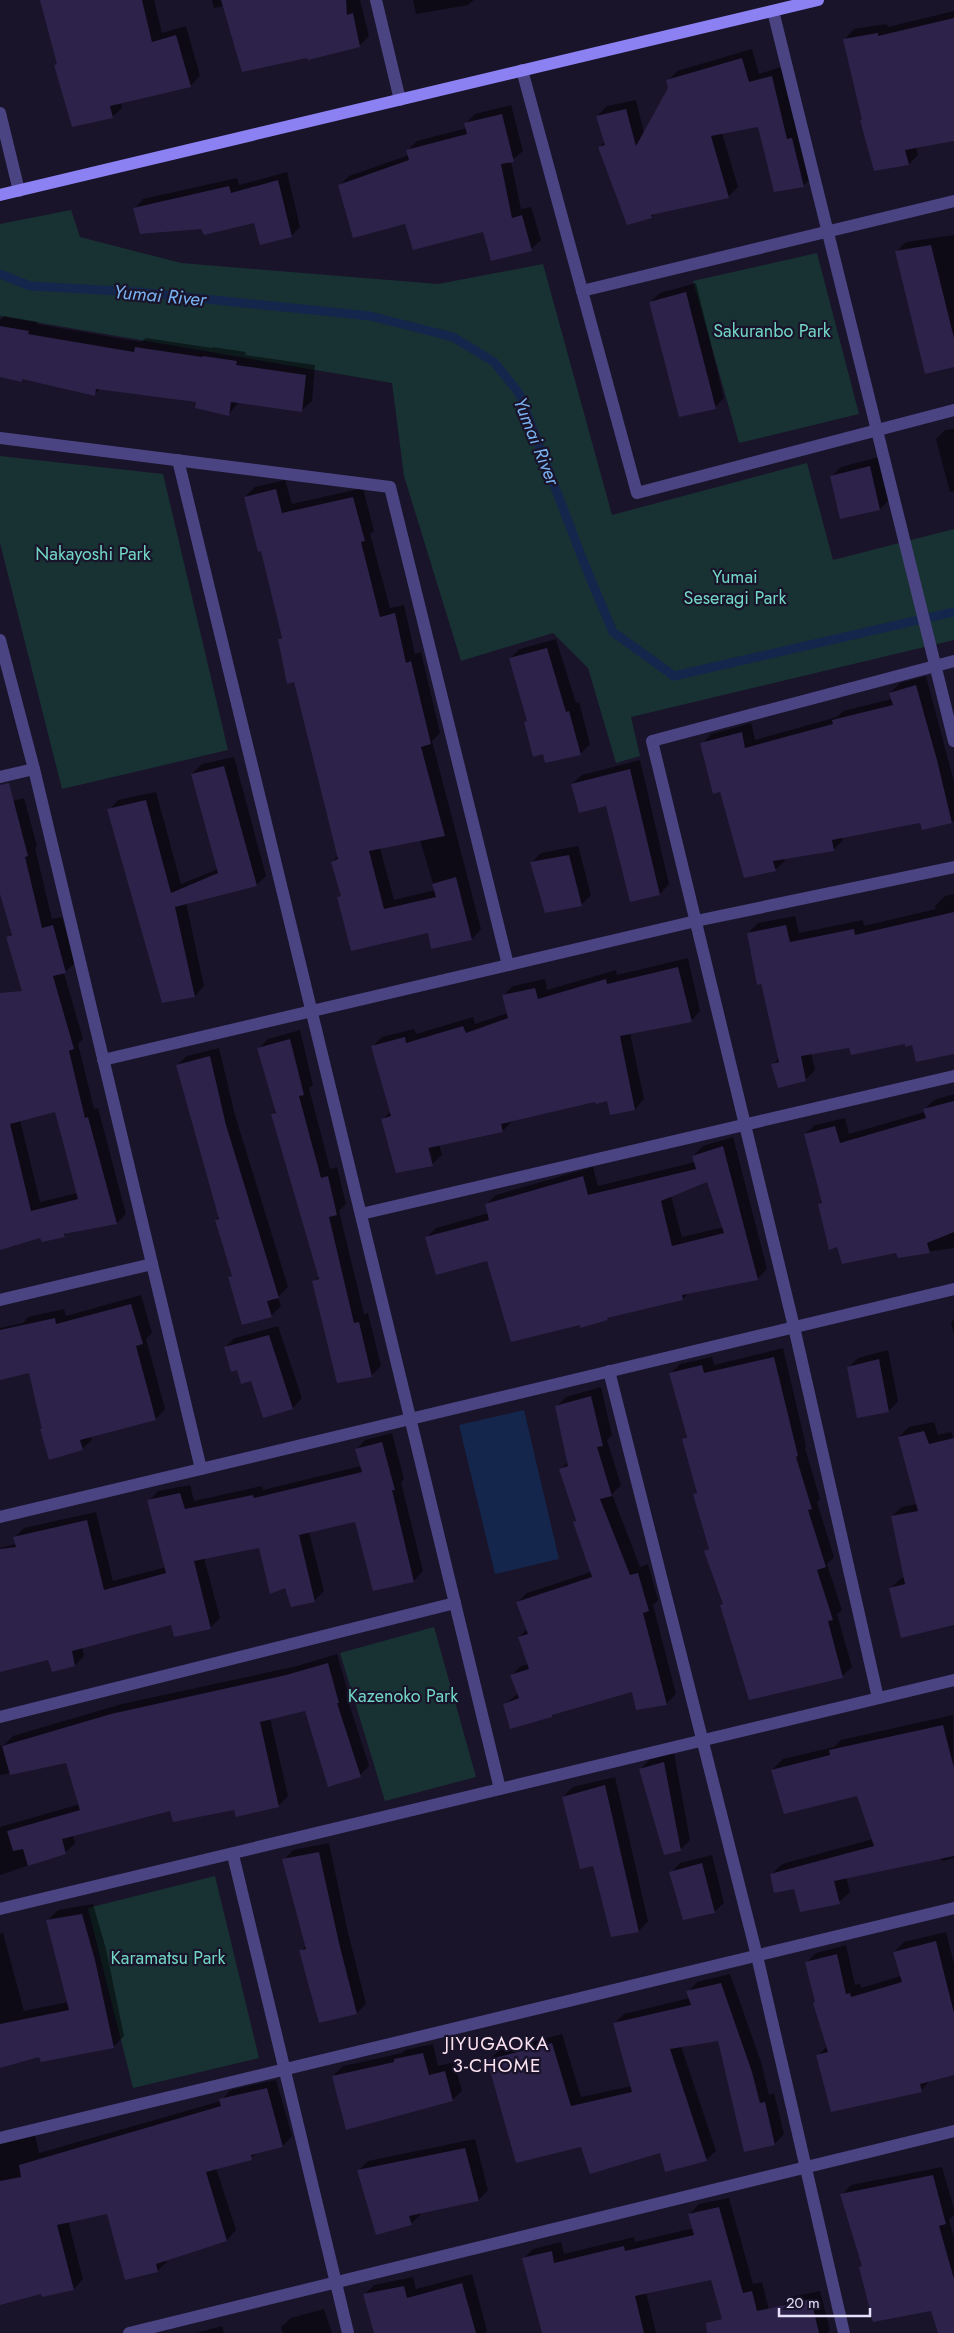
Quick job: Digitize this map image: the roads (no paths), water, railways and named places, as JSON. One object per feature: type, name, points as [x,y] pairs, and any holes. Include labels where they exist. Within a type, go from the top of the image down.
[{"type":"street","points":[[376,0],[400,100]]},
{"type":"street","points":[[0,195],[818,0]]},
{"type":"street","points":[[773,11],[954,740]]},
{"type":"street","points":[[522,70],[637,494],[876,429],[954,410]]},
{"type":"street","points":[[0,113],[19,191]]},
{"type":"street","points":[[582,291],[954,201]]},
{"type":"street","points":[[0,438],[390,487],[508,965]]},
{"type":"street","points":[[178,460],[500,1789]]},
{"type":"street","points":[[0,640],[34,769],[201,1469]]},
{"type":"street","points":[[878,1698],[794,1327],[652,740],[954,661]]},
{"type":"street","points":[[0,777],[34,769]]},
{"type":"street","points":[[103,1060],[696,921],[954,867]]},
{"type":"street","points":[[361,1214],[746,1126],[954,1076]]},
{"type":"street","points":[[0,1300],[152,1264]]},
{"type":"street","points":[[0,1517],[954,1289]]},
{"type":"street","points":[[609,1371],[757,1956],[844,2333]]},
{"type":"street","points":[[0,1717],[455,1603]]},
{"type":"street","points":[[0,1909],[232,1855],[702,1739],[954,1680]]},
{"type":"street","points":[[232,1855],[348,2333]]},
{"type":"street","points":[[0,2138],[954,1908]]},
{"type":"street","points":[[129,2333],[954,2131]]},
{"type":"water","points":[[524,1410],[559,1559],[495,1574],[459,1425]]},
{"type":"waterway","name":"Yumai River","points":[[0,274],[30,286],[138,292],[370,316],[453,337],[494,362],[519,393],[584,563],[613,632],[674,676],[954,612]]},
{"type":"district","name":"JIYUGAOKA 3-CHOME","points":[[497,2054]]},
{"type":"park label","name":"Sakuranbo Park","points":[[772,331]]},
{"type":"park label","name":"Nakayoshi Park","points":[[93,554]]},
{"type":"park label","name":"Yumai Seseragi Park","points":[[735,587]]},
{"type":"park label","name":"Kazenoko Park","points":[[403,1696]]},
{"type":"park label","name":"Karamatsu Park","points":[[168,1958]]}]
